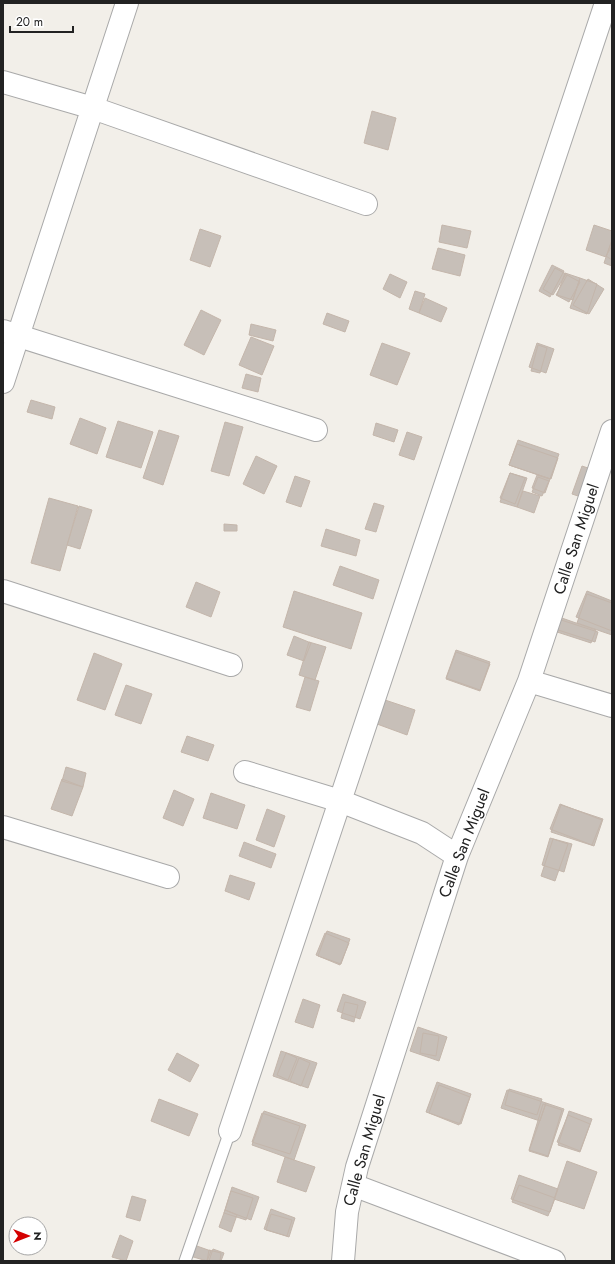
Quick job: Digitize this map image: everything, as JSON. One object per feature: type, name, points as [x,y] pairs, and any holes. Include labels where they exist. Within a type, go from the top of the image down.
[{"type":"street","points":[[3,382],[11,334],[93,108],[127,3]]},
{"type":"street","points":[[230,1131],[606,3]]},
{"type":"street","points":[[3,82],[93,108],[366,204]]},
{"type":"street","points":[[11,334],[316,430]]},
{"type":"street","name":"Calle San Miguel","points":[[344,1261],[347,1212],[357,1167],[457,856],[529,681],[612,431]]},
{"type":"street","points":[[3,590],[231,665]]},
{"type":"street","points":[[529,681],[612,706]]},
{"type":"street","points":[[245,772],[340,801],[422,833],[457,856]]},
{"type":"street","points":[[3,827],[168,877]]},
{"type":"street","points":[[353,1185],[554,1261]]},
{"type":"lane","points":[[185,1261],[230,1131]]},
{"type":"building","points":[[372,111],[396,118],[388,150],[364,143]]},
{"type":"building","points":[[442,225],[471,231],[467,248],[439,242]]},
{"type":"building","points":[[594,225],[612,231],[612,240],[606,257],[586,250]]},
{"type":"building","points":[[200,229],[221,236],[210,267],[190,260]]},
{"type":"building","points":[[612,240],[612,266],[604,263]]},
{"type":"building","points":[[612,246],[612,260],[606,256]]},
{"type":"building","points":[[438,248],[465,255],[460,276],[432,269]]},
{"type":"building","points":[[552,265],[564,271],[550,297],[539,291]]},
{"type":"building","points":[[555,268],[566,274],[553,295],[543,289]]},
{"type":"building","points":[[565,273],[580,278],[573,300],[557,295]]},
{"type":"building","points":[[390,274],[407,282],[400,298],[383,289]]},
{"type":"building","points":[[567,275],[580,282],[569,302],[556,295]]},
{"type":"building","points":[[580,278],[597,284],[587,314],[570,308]]},
{"type":"building","points":[[588,279],[604,289],[589,314],[573,305]]},
{"type":"building","points":[[415,291],[425,294],[419,313],[409,309]]},
{"type":"building","points":[[425,298],[447,308],[441,322],[419,313]]},
{"type":"building","points":[[201,310],[221,320],[204,355],[184,345]]},
{"type":"building","points":[[327,313],[349,321],[345,332],[323,324]]},
{"type":"building","points":[[251,324],[276,330],[273,341],[249,335]]},
{"type":"building","points":[[251,337],[274,346],[262,375],[239,365]]},
{"type":"building","points":[[382,343],[410,353],[397,385],[370,375]]},
{"type":"building","points":[[537,343],[554,349],[546,373],[529,367]]},
{"type":"building","points":[[538,345],[547,348],[540,373],[531,371]]},
{"type":"building","points":[[246,374],[261,378],[258,392],[242,388]]},
{"type":"building","points":[[31,400],[55,407],[52,419],[27,412]]},
{"type":"building","points":[[80,418],[106,428],[97,454],[70,444]]},
{"type":"building","points":[[118,421],[153,432],[141,468],[106,457]]},
{"type":"building","points":[[225,422],[243,427],[229,476],[211,471]]},
{"type":"building","points":[[376,423],[398,430],[394,442],[373,435]]},
{"type":"building","points":[[159,430],[179,436],[163,485],[143,478]]},
{"type":"building","points":[[407,432],[422,437],[414,460],[399,455]]},
{"type":"building","points":[[518,440],[559,454],[550,479],[509,465]]},
{"type":"building","points":[[517,444],[558,458],[551,479],[509,465]]},
{"type":"building","points":[[256,456],[277,466],[264,494],[243,484]]},
{"type":"building","points":[[582,466],[591,469],[581,497],[572,494]]},
{"type":"building","points":[[510,473],[527,478],[517,507],[500,502]]},
{"type":"building","points":[[510,473],[525,478],[515,504],[500,498]]},
{"type":"building","points":[[537,475],[550,479],[545,493],[532,488]]},
{"type":"building","points":[[295,476],[310,481],[301,507],[286,502]]},
{"type":"building","points":[[538,477],[549,481],[542,496],[532,492]]},
{"type":"building","points":[[523,491],[540,496],[534,513],[517,507]]},
{"type":"building","points":[[49,498],[78,506],[60,571],[31,563]]},
{"type":"building","points":[[374,503],[384,506],[376,532],[365,529]]},
{"type":"building","points":[[79,506],[92,510],[80,549],[67,545]]},
{"type":"building","points":[[224,524],[237,525],[237,531],[224,531]]},
{"type":"building","points":[[326,529],[360,540],[356,556],[321,546]]},
{"type":"building","points":[[340,566],[379,580],[373,599],[333,585]]},
{"type":"building","points":[[196,582],[220,592],[211,617],[186,607]]},
{"type":"building","points":[[294,591],[362,613],[351,649],[283,627]]},
{"type":"building","points":[[587,591],[612,601],[612,631],[576,617]]},
{"type":"building","points":[[587,594],[612,603],[612,635],[577,623]]},
{"type":"building","points":[[559,617],[596,630],[591,643],[554,631]]},
{"type":"building","points":[[555,618],[598,632],[595,642],[552,628]]},
{"type":"building","points":[[294,636],[311,643],[304,661],[287,655]]},
{"type":"building","points":[[309,642],[326,647],[315,680],[299,675]]},
{"type":"building","points":[[456,650],[490,662],[480,690],[446,678]]},
{"type":"building","points":[[456,652],[490,664],[480,691],[446,679]]},
{"type":"building","points":[[94,653],[122,664],[105,710],[77,700]]},
{"type":"building","points":[[305,677],[319,681],[310,711],[296,707]]},
{"type":"building","points":[[126,685],[152,694],[141,724],[115,715]]},
{"type":"building","points":[[385,700],[415,710],[407,735],[377,724]]},
{"type":"building","points":[[187,736],[214,745],[208,761],[181,752]]},
{"type":"building","points":[[66,767],[86,773],[83,787],[62,781]]},
{"type":"building","points":[[62,779],[83,787],[72,816],[51,809]]},
{"type":"building","points":[[174,790],[194,799],[183,826],[163,818]]},
{"type":"building","points":[[211,793],[245,805],[237,829],[203,818]]},
{"type":"building","points":[[560,804],[602,820],[592,845],[550,829]]},
{"type":"building","points":[[561,805],[603,819],[594,846],[551,832]]},
{"type":"building","points":[[267,809],[285,816],[274,847],[256,840]]},
{"type":"building","points":[[550,838],[572,844],[564,872],[542,865]]},
{"type":"building","points":[[553,839],[568,844],[555,881],[541,876]]},
{"type":"building","points":[[244,842],[276,854],[271,868],[239,856]]},
{"type":"building","points":[[230,875],[255,883],[249,900],[225,891]]},
{"type":"building","points":[[327,931],[350,939],[341,964],[318,956]]},
{"type":"building","points":[[325,933],[349,943],[340,965],[316,955]]},
{"type":"building","points":[[343,994],[366,1002],[360,1019],[337,1011]]},
{"type":"building","points":[[303,999],[320,1005],[313,1028],[295,1022]]},
{"type":"building","points":[[345,1002],[358,1005],[354,1022],[341,1018]]},
{"type":"building","points":[[418,1027],[447,1037],[439,1061],[410,1051]]},
{"type":"building","points":[[423,1033],[439,1036],[436,1056],[420,1053]]},
{"type":"building","points":[[281,1051],[317,1063],[308,1088],[273,1076]]},
{"type":"building","points":[[177,1053],[199,1065],[190,1082],[168,1070]]},
{"type":"building","points":[[286,1053],[297,1058],[288,1080],[277,1075]]},
{"type":"building","points":[[299,1058],[310,1063],[301,1086],[290,1081]]},
{"type":"building","points":[[437,1082],[471,1094],[461,1124],[426,1112]]},
{"type":"building","points":[[439,1085],[470,1097],[459,1125],[429,1113]]},
{"type":"building","points":[[509,1089],[542,1099],[537,1115],[505,1105]]},
{"type":"building","points":[[507,1090],[546,1103],[540,1121],[501,1108]]},
{"type":"building","points":[[159,1099],[198,1114],[189,1136],[151,1121]]},
{"type":"building","points":[[546,1103],[564,1109],[548,1157],[529,1151]]},
{"type":"building","points":[[543,1104],[562,1110],[548,1156],[529,1150]]},
{"type":"building","points":[[264,1111],[306,1125],[294,1160],[252,1145]]},
{"type":"building","points":[[569,1111],[592,1119],[580,1152],[558,1145]]},
{"type":"building","points":[[262,1113],[300,1126],[290,1154],[252,1142]]},
{"type":"building","points":[[568,1115],[590,1124],[580,1151],[557,1142]]},
{"type":"building","points":[[285,1157],[315,1167],[306,1192],[277,1182]]},
{"type":"building","points":[[567,1161],[597,1172],[584,1209],[554,1199]]},
{"type":"building","points":[[519,1175],[558,1189],[550,1212],[511,1199]]},
{"type":"building","points":[[519,1185],[555,1198],[548,1216],[512,1202]]},
{"type":"building","points":[[232,1187],[259,1197],[251,1220],[225,1210]]},
{"type":"building","points":[[231,1191],[253,1198],[246,1220],[224,1213]]},
{"type":"building","points":[[132,1196],[146,1200],[140,1221],[126,1217]]},
{"type":"building","points":[[271,1209],[295,1218],[289,1237],[264,1229]]},
{"type":"building","points":[[225,1210],[237,1215],[231,1232],[219,1227]]},
{"type":"building","points":[[271,1214],[292,1220],[287,1236],[266,1230]]},
{"type":"building","points":[[120,1235],[133,1241],[126,1261],[112,1257]]},
{"type":"building","points":[[194,1245],[211,1251],[207,1261],[190,1256]]},
{"type":"building","points":[[213,1249],[224,1253],[221,1261],[209,1261]]},
{"type":"building","points":[[209,1250],[221,1253],[220,1261],[207,1261]]}]
